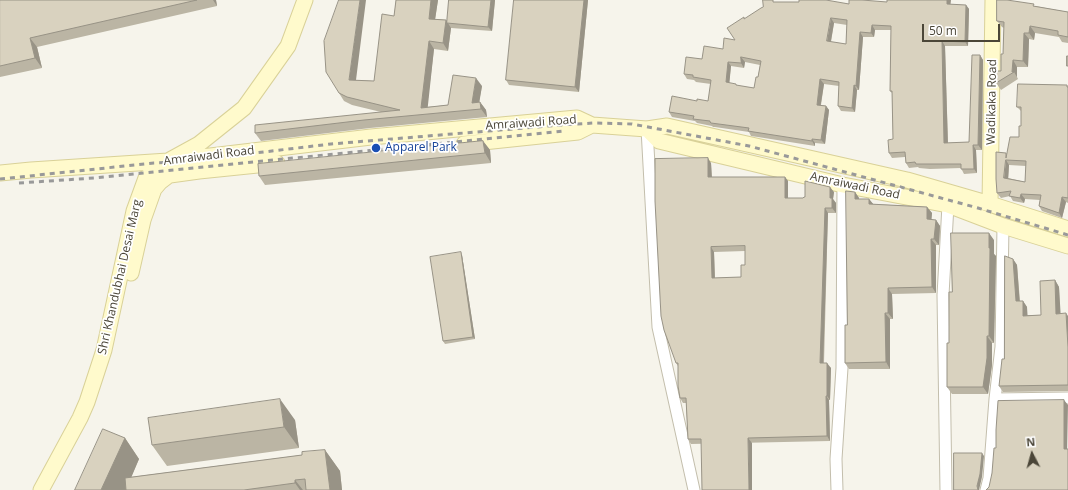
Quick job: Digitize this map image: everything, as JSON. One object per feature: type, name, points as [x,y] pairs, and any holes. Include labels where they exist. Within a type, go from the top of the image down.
[{"type":"main road","name":"Shri Khandubhai Desai Marg","points":[[41,490],[80,418],[87,402],[104,350],[136,228],[143,220],[154,189],[168,168],[244,108],[288,46],[305,0]]},
{"type":"main road","name":"Shri Khandubhai Desai Marg","points":[[168,168],[191,158],[212,145],[251,113],[296,50],[313,0]]},
{"type":"main road","name":"Wadikaka Road","points":[[990,204],[993,0]]},
{"type":"main road","name":"Amraiwadi Road","points":[[191,158],[371,137],[578,118],[592,125],[647,129],[659,141],[843,185],[948,205],[1003,226],[1068,246]]},
{"type":"main road","points":[[452,145],[578,132],[592,125]]},
{"type":"main road","points":[[647,129],[667,126],[907,180],[990,204],[1068,229]]},
{"type":"main road","points":[[118,164],[146,178],[168,168],[199,171],[294,161]]},
{"type":"main road","name":"Amraiwadi Road","points":[[0,173],[118,164],[168,168]]},
{"type":"main road","name":"Shri Khandubhai Desai Marg","points":[[51,490],[97,405],[113,349],[136,228],[134,211],[146,178]]},
{"type":"street","points":[[647,129],[658,327],[694,490]]},
{"type":"street","points":[[837,490],[836,459],[842,368],[843,185]]},
{"type":"street","points":[[946,490],[943,295],[948,205]]},
{"type":"street","points":[[986,490],[989,478],[995,399],[1001,347],[1003,226]]},
{"type":"street","points":[[995,399],[1068,398]]},
{"type":"building","points":[[0,0],[197,0],[30,38],[35,58],[0,66]]},
{"type":"building","points":[[339,0],[360,0],[349,80],[374,81],[382,14],[394,16],[396,0],[431,0],[429,19],[446,20],[443,43],[429,41],[421,108],[448,105],[453,75],[476,78],[472,103],[480,102],[481,109],[364,120],[255,133],[255,125],[400,110],[347,97],[339,93],[326,72],[324,41]]},
{"type":"building","points":[[449,0],[491,0],[488,27],[447,23]]},
{"type":"building","points":[[514,0],[584,0],[575,87],[506,80]]},
{"type":"building","points":[[763,0],[773,0],[773,2],[799,2],[799,0],[826,0],[849,4],[849,0],[887,2],[887,0],[947,0],[947,4],[966,5],[965,42],[942,41],[944,143],[969,142],[972,55],[980,55],[978,145],[973,145],[974,169],[961,169],[961,164],[906,163],[905,152],[889,153],[888,140],[893,139],[892,91],[890,91],[891,26],[872,25],[871,33],[860,32],[856,86],[854,85],[852,108],[838,106],[839,82],[820,79],[817,105],[826,106],[821,140],[812,139],[812,141],[748,131],[749,128],[711,123],[710,121],[693,119],[694,116],[669,112],[672,96],[697,101],[697,99],[708,101],[711,80],[684,74],[686,57],[702,59],[704,46],[723,49],[724,38],[735,40],[727,28],[763,7]],"holes":[[[831,18],[847,20],[846,44],[827,41]],[[741,57],[761,61],[754,88],[726,82],[728,62],[741,63]]]},
{"type":"building","points":[[997,0],[1034,4],[1033,6],[1068,12],[1068,37],[1058,35],[1058,31],[1030,26],[1029,33],[1024,33],[1023,61],[1013,60],[1012,72],[1014,72],[996,83],[996,71],[1001,71],[1004,22],[997,21]]},
{"type":"building","points":[[1018,84],[1067,85],[1068,87],[1068,198],[1062,197],[1059,213],[1039,206],[1041,195],[1021,194],[1020,198],[1009,196],[1011,191],[997,193],[996,152],[1006,153],[1006,158],[1010,137],[1019,137],[1019,126],[1021,126],[1021,107],[1017,107]],"holes":[[[1006,160],[1026,161],[1025,182],[1004,178]]]},
{"type":"building","points":[[483,141],[485,153],[259,176],[258,164]]},
{"type":"building","points":[[708,158],[708,177],[785,177],[785,198],[805,197],[805,181],[830,187],[832,208],[825,208],[820,363],[827,363],[827,436],[748,438],[749,490],[702,490],[701,439],[688,439],[686,398],[680,398],[678,386],[678,363],[676,363],[664,330],[661,316],[655,201],[655,159]],"holes":[[[745,246],[745,265],[741,265],[741,277],[712,278],[711,247]]]},
{"type":"building","points":[[846,191],[855,192],[855,199],[869,199],[869,204],[927,207],[927,219],[936,220],[934,239],[931,239],[932,287],[888,288],[888,313],[885,313],[886,362],[845,363],[845,325],[847,325]]},
{"type":"building","points":[[951,233],[989,233],[989,336],[987,336],[987,358],[983,387],[947,387],[949,292],[952,292]]},
{"type":"building","points":[[461,252],[473,337],[443,341],[430,257]]},
{"type":"building","points":[[1005,256],[1013,259],[1016,301],[1023,301],[1023,316],[1041,315],[1040,281],[1055,280],[1056,314],[1066,313],[1068,385],[999,386],[1002,359],[1004,359]]},
{"type":"building","points":[[280,399],[284,427],[152,445],[148,418]]},
{"type":"building","points":[[1064,400],[1064,449],[1068,449],[1068,490],[986,490],[989,487],[994,448],[996,448],[998,401]]},
{"type":"building","points":[[103,429],[125,438],[101,490],[75,490]]},
{"type":"building","points":[[325,450],[330,490],[306,490],[305,479],[295,480],[295,483],[244,490],[126,490],[125,478],[302,455],[302,452]]},
{"type":"building","points":[[954,453],[982,453],[977,486],[978,490],[954,490]]},
{"type":"railway","points":[[0,179],[154,163],[179,162],[331,144],[561,125],[594,123],[632,124],[749,146],[978,208],[1068,235]]},
{"type":"railway","points":[[19,183],[94,178],[564,131]]},
{"type":"place","name":"Apparel Park","points":[[376,148]]}]
